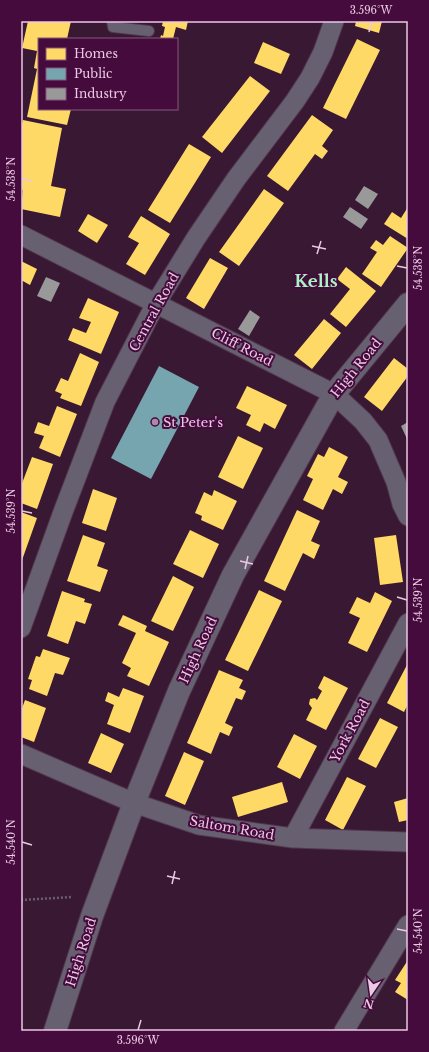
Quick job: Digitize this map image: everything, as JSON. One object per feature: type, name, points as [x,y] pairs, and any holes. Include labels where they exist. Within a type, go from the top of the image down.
[{"type":"street","name":"Central Road","points":[[21,628],[105,402],[156,303],[196,238],[236,178],[295,101],[310,78],[323,52],[334,21]]},
{"type":"street","name":"Cliff Road","points":[[21,235],[334,394],[363,421],[378,440],[396,482],[402,504],[408,516]]},
{"type":"street","name":"High Road","points":[[56,1031],[92,916],[134,804],[179,691],[233,574],[334,394],[408,304]]},
{"type":"street","name":"York Road","points":[[293,838],[408,623]]},
{"type":"street","name":"Saltom Road","points":[[21,754],[134,804],[199,825],[293,838],[408,842]]},
{"type":"street","points":[[344,1031],[408,925]]},
{"type":"lane","points":[[112,21],[113,27],[149,31]]},
{"type":"path","points":[[21,900],[73,897]]},
{"type":"building: Homes","points":[[28,21],[71,21],[67,38],[38,38],[38,110],[71,110],[67,125],[27,117],[37,69],[34,68],[37,51],[22,48]]},
{"type":"building: Homes","points":[[163,21],[188,21],[186,30],[176,27],[173,38],[160,38],[161,35],[163,36],[165,27],[162,26]]},
{"type":"building: Homes","points":[[356,21],[382,21],[379,33],[355,26]]},
{"type":"building: Homes","points":[[357,39],[380,50],[346,119],[323,108]]},
{"type":"building: Homes","points":[[263,42],[290,54],[281,74],[254,63]]},
{"type":"building: Homes","points":[[250,76],[270,91],[222,153],[202,137]]},
{"type":"building: Homes","points":[[312,115],[333,130],[322,146],[328,151],[322,159],[315,154],[288,191],[267,176]]},
{"type":"building: Homes","points":[[23,120],[62,128],[51,186],[66,189],[60,217],[21,209],[23,190],[21,189],[21,128]]},
{"type":"building: Homes","points":[[189,144],[211,157],[170,223],[148,210]]},
{"type":"building: Homes","points":[[264,189],[284,203],[239,266],[219,252]]},
{"type":"building: Homes","points":[[408,207],[408,239],[384,224],[392,212],[401,218]]},
{"type":"building: Homes","points":[[88,214],[108,225],[97,243],[78,231]]},
{"type":"building: Homes","points":[[141,216],[170,234],[145,275],[126,264],[139,243],[128,237]]},
{"type":"building: Homes","points":[[390,236],[408,248],[381,287],[362,274],[377,252],[370,248],[376,240],[383,245]]},
{"type":"building: Homes","points":[[210,258],[228,268],[204,309],[186,298]]},
{"type":"building: Homes","points":[[21,261],[37,269],[30,285],[21,280]]},
{"type":"building: Homes","points":[[346,267],[376,291],[346,327],[330,314],[350,289],[337,279]]},
{"type":"building: Homes","points":[[88,298],[119,312],[101,354],[68,340],[73,328],[86,333],[91,322],[79,318]]},
{"type":"building: Homes","points":[[324,319],[341,333],[312,369],[294,355]]},
{"type":"building: Homes","points":[[80,353],[99,362],[81,406],[60,398],[62,394],[55,391],[61,378],[68,381]]},
{"type":"building: Homes","points":[[394,358],[408,369],[408,376],[382,411],[364,397]]},
{"type":"building: Homes","points":[[247,386],[287,405],[275,429],[264,423],[260,432],[246,425],[251,415],[236,408]]},
{"type":"building: Homes","points":[[57,406],[77,414],[60,457],[39,448],[44,436],[34,433],[38,422],[49,426]]},
{"type":"building: Homes","points":[[238,436],[263,448],[243,489],[218,477]]},
{"type":"building: Homes","points":[[329,447],[348,457],[338,477],[348,482],[342,494],[333,489],[323,510],[303,500],[313,479],[307,476],[318,454],[324,457]]},
{"type":"building: Homes","points":[[32,457],[53,464],[37,509],[21,503],[21,486]]},
{"type":"building: Homes","points":[[93,489],[117,498],[106,531],[82,523]]},
{"type":"building: Homes","points":[[214,490],[237,501],[223,530],[201,520],[202,516],[195,513],[204,492],[212,496]]},
{"type":"building: Homes","points":[[297,510],[320,521],[311,541],[320,545],[314,559],[303,553],[285,591],[264,581]]},
{"type":"building: Homes","points":[[21,512],[37,518],[21,563]]},
{"type":"building: Homes","points":[[190,530],[219,544],[203,578],[173,564]]},
{"type":"building: Homes","points":[[83,535],[105,543],[97,566],[108,570],[100,592],[67,581]]},
{"type":"building: Homes","points":[[396,535],[403,582],[380,585],[374,538]]},
{"type":"building: Homes","points":[[173,576],[194,587],[173,631],[151,621]]},
{"type":"building: Homes","points":[[259,590],[282,601],[248,671],[225,660]]},
{"type":"building: Homes","points":[[62,591],[85,599],[84,602],[92,604],[85,624],[76,621],[68,644],[47,636]]},
{"type":"building: Homes","points":[[375,592],[392,601],[367,652],[348,643],[360,618],[349,613],[357,597],[370,603]]},
{"type":"building: Homes","points":[[123,615],[147,626],[145,631],[169,642],[149,686],[127,676],[131,668],[122,663],[136,633],[118,625]]},
{"type":"building: Homes","points":[[43,649],[70,658],[63,675],[55,673],[47,696],[29,689],[32,680],[28,679],[36,656],[40,657]]},
{"type":"building: Homes","points":[[408,663],[408,704],[404,712],[387,703]]},
{"type":"building: Homes","points":[[219,670],[243,680],[239,688],[246,691],[242,700],[236,698],[225,723],[233,727],[229,736],[220,732],[211,754],[187,743]]},
{"type":"building: Homes","points":[[324,676],[348,688],[326,730],[306,720],[312,708],[309,704],[310,699],[315,698],[317,700],[322,691],[318,688]]},
{"type":"building: Homes","points":[[123,688],[144,696],[130,733],[107,724],[114,705],[105,701],[108,692],[119,697]]},
{"type":"building: Homes","points":[[25,700],[46,708],[34,742],[21,737],[21,711]]},
{"type":"building: Homes","points":[[380,718],[398,727],[376,768],[358,759]]},
{"type":"building: Homes","points":[[101,733],[124,744],[111,773],[88,763]]},
{"type":"building: Homes","points":[[294,734],[317,746],[300,779],[277,767]]},
{"type":"building: Homes","points":[[184,752],[204,761],[185,805],[165,796]]},
{"type":"building: Homes","points":[[347,777],[366,786],[343,830],[325,820]]},
{"type":"building: Homes","points":[[282,782],[288,802],[238,817],[232,797]]},
{"type":"building: Homes","points":[[408,798],[408,820],[399,822],[394,802]]},
{"type":"building: Homes","points":[[408,960],[408,1000],[395,992],[401,983],[395,980]]},
{"type":"building: Public","name":"St Peter's","points":[[159,366],[199,387],[151,479],[111,458]]},
{"type":"building: Industry","points":[[364,186],[378,194],[368,209],[355,200]]},
{"type":"building: Industry","points":[[350,207],[368,219],[361,229],[343,217]]},
{"type":"building: Industry","points":[[46,277],[60,283],[51,302],[37,296]]},
{"type":"building: Industry","points":[[250,310],[260,317],[249,336],[238,329]]},
{"type":"building: Industry","points":[[408,422],[408,441],[401,426]]},
{"type":"place","name":"St Peter's","points":[[155,422]]},
{"type":"district","name":"Kells","points":[[316,281]]}]
